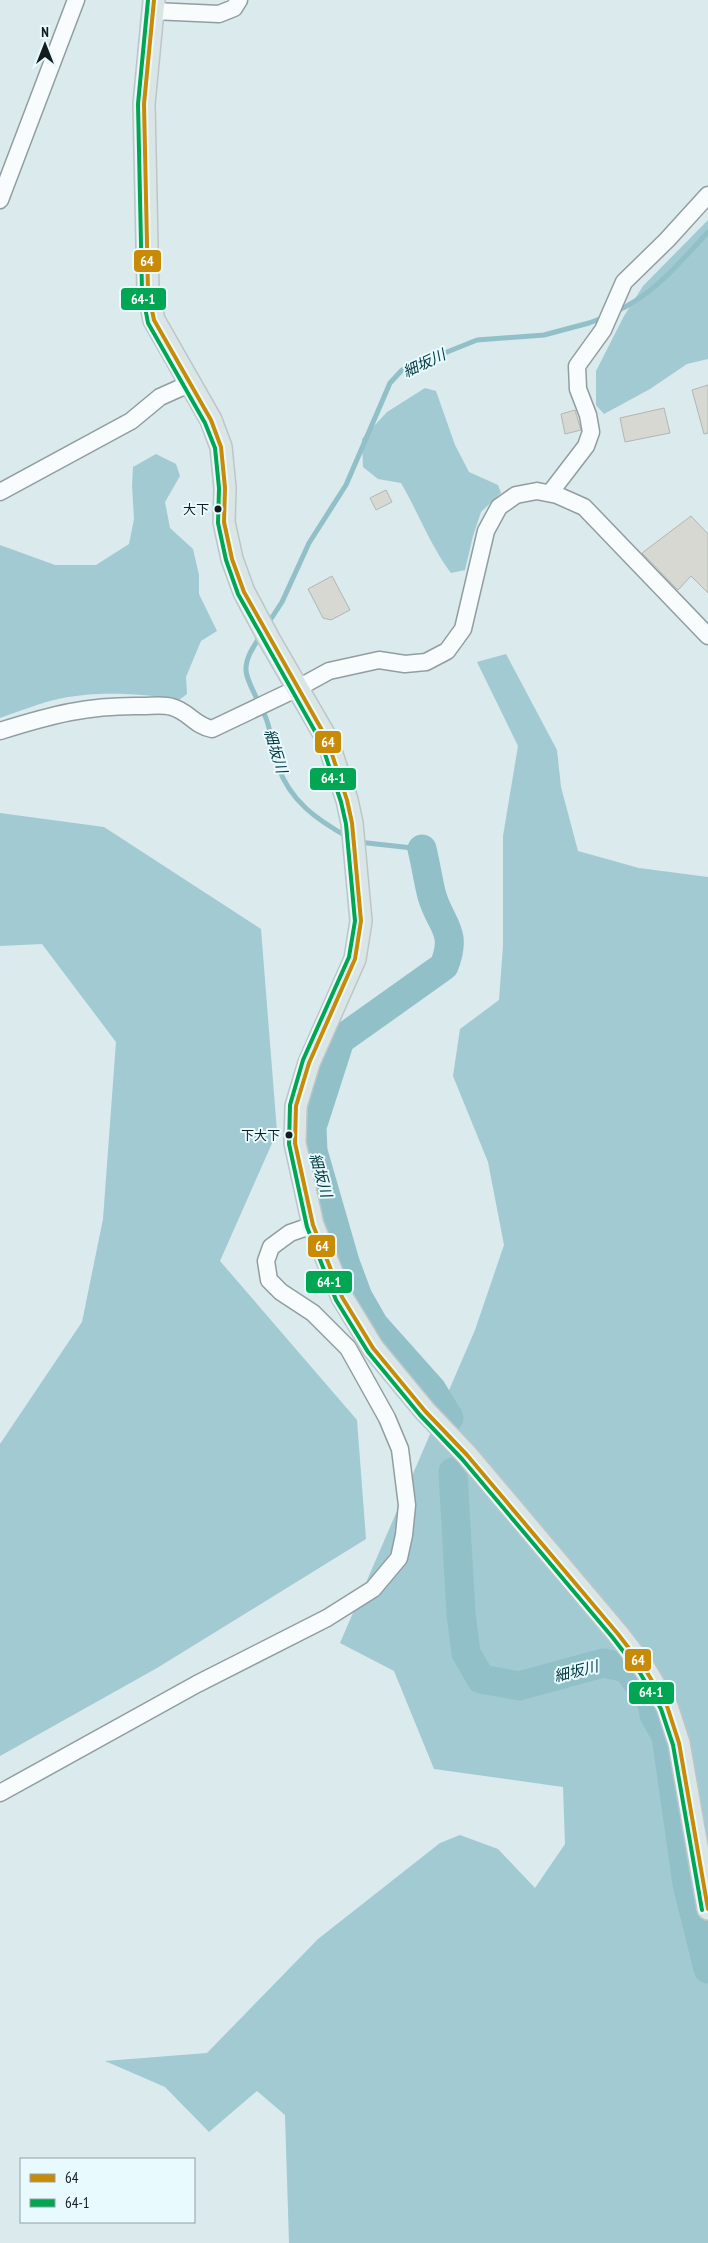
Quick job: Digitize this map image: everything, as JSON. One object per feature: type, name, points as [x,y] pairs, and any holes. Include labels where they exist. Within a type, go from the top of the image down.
[{"type":"main road","points":[[153,5],[144,104],[148,291],[154,320],[211,420],[221,447],[225,488],[224,522],[232,559],[244,592],[257,618],[327,739],[347,800],[352,823],[361,921],[355,959],[308,1063],[296,1106],[295,1143],[313,1225],[342,1297],[373,1348],[425,1411],[467,1455],[618,1634],[645,1669],[667,1706],[679,1743],[708,1909]]},
{"type":"street","points":[[0,200],[76,0]]},
{"type":"street","points":[[153,5],[220,14],[234,8],[240,0]]},
{"type":"street","points":[[550,493],[586,446],[591,432],[588,415],[578,389],[577,366],[603,330],[624,282],[667,240],[708,195]]},
{"type":"street","points":[[0,492],[131,421],[160,397],[190,384]]},
{"type":"street","points":[[0,731],[54,714],[106,705],[170,706],[181,710],[203,727],[212,729],[329,671],[379,660],[405,664],[426,662],[447,651],[463,629],[486,531],[499,507],[516,495],[537,491],[550,493],[584,507],[708,636]]},
{"type":"street","points":[[0,1793],[196,1684],[328,1618],[373,1589],[399,1558],[404,1535],[407,1505],[400,1449],[387,1418],[348,1348],[313,1313],[280,1292],[269,1280],[266,1261],[271,1247],[290,1234],[313,1225]]},
{"type":"shaded area","points":[[708,220],[708,359],[687,364],[650,389],[604,414],[596,405],[596,371],[624,316],[643,286]]},
{"type":"shaded area","points":[[425,388],[436,391],[455,445],[469,472],[498,485],[501,493],[481,512],[465,570],[451,573],[437,552],[401,483],[378,479],[363,467],[362,439],[387,412]]},
{"type":"shaded area","points":[[156,454],[176,464],[180,476],[165,502],[170,528],[193,549],[199,575],[199,594],[217,631],[201,641],[186,677],[187,694],[179,700],[152,696],[90,694],[47,702],[0,718],[0,545],[55,565],[96,565],[129,544],[134,519],[133,467]]},
{"type":"shaded area","points":[[506,654],[557,750],[561,787],[578,851],[639,868],[708,877],[708,2243],[289,2243],[285,2115],[257,2091],[209,2132],[165,2087],[105,2061],[207,2053],[318,1939],[440,1843],[460,1835],[498,1849],[535,1888],[565,1844],[563,1787],[434,1769],[394,1671],[340,1643],[475,1330],[504,1245],[488,1162],[453,1076],[460,1029],[499,1000],[503,946],[503,836],[518,746],[477,662]]},
{"type":"shaded area","points":[[0,813],[104,827],[261,929],[277,1132],[220,1261],[357,1420],[366,1539],[157,1668],[0,1756],[0,1444],[82,1322],[103,1219],[116,1042],[42,944],[0,946]]},
{"type":"building","points":[[708,385],[708,433],[704,434],[692,390]]},
{"type":"building","points":[[664,408],[670,433],[625,442],[620,418]]},
{"type":"building","points":[[575,410],[581,430],[565,434],[561,414]]},
{"type":"building","points":[[386,490],[392,502],[376,510],[370,498]]},
{"type":"building","points":[[691,516],[708,534],[708,593],[691,576],[678,590],[642,553]]},
{"type":"building","points":[[332,576],[350,610],[331,620],[323,618],[308,589]]},
{"type":"waterway","name":"細坂川","points":[[615,312],[642,297],[666,277],[708,232]]},
{"type":"waterway","name":"細坂川","points":[[267,625],[282,602],[309,543],[346,485],[390,383],[402,370],[477,340],[544,335],[605,317]]},
{"type":"waterway","name":"細坂川","points":[[261,635],[251,651],[246,674],[267,721],[276,760],[283,778],[297,799],[306,808],[326,824],[348,837]]},
{"type":"waterway","name":"細坂川","points":[[358,842],[422,849]]},
{"type":"waterway","name":"細坂川","points":[[422,849],[432,896],[449,936],[448,954],[444,966],[340,1040],[312,1127],[313,1151],[345,1262],[358,1297],[374,1325],[432,1390],[449,1418]]},
{"type":"waterway","name":"細坂川","points":[[453,1472],[461,1614],[466,1653],[481,1679],[519,1686],[603,1663],[627,1668],[652,1703],[654,1715],[666,1736],[687,1884],[708,1969]]},
{"type":"transit line","name":"64-1","points":[[148,0],[138,104],[142,291],[148,323],[205,423],[215,448],[219,488],[218,523],[226,560],[238,594],[321,742],[341,802],[346,824],[355,921],[349,957],[303,1060],[290,1105],[289,1144],[307,1227],[336,1300],[368,1352],[420,1415],[462,1459],[613,1638],[640,1673],[661,1709],[673,1745],[702,1910]]},
{"type":"transit line","name":"64","points":[[154,0],[144,104],[148,291],[154,320],[211,420],[221,447],[225,488],[224,522],[232,559],[244,592],[327,739],[347,800],[352,823],[361,921],[355,959],[309,1063],[296,1106],[295,1143],[313,1225],[342,1297],[373,1348],[425,1411],[467,1455],[618,1634],[645,1669],[667,1706],[679,1743],[708,1909]]},
{"type":"place","name":"大下","points":[[218,509]]},
{"type":"place","name":"下大下","points":[[289,1135]]}]
